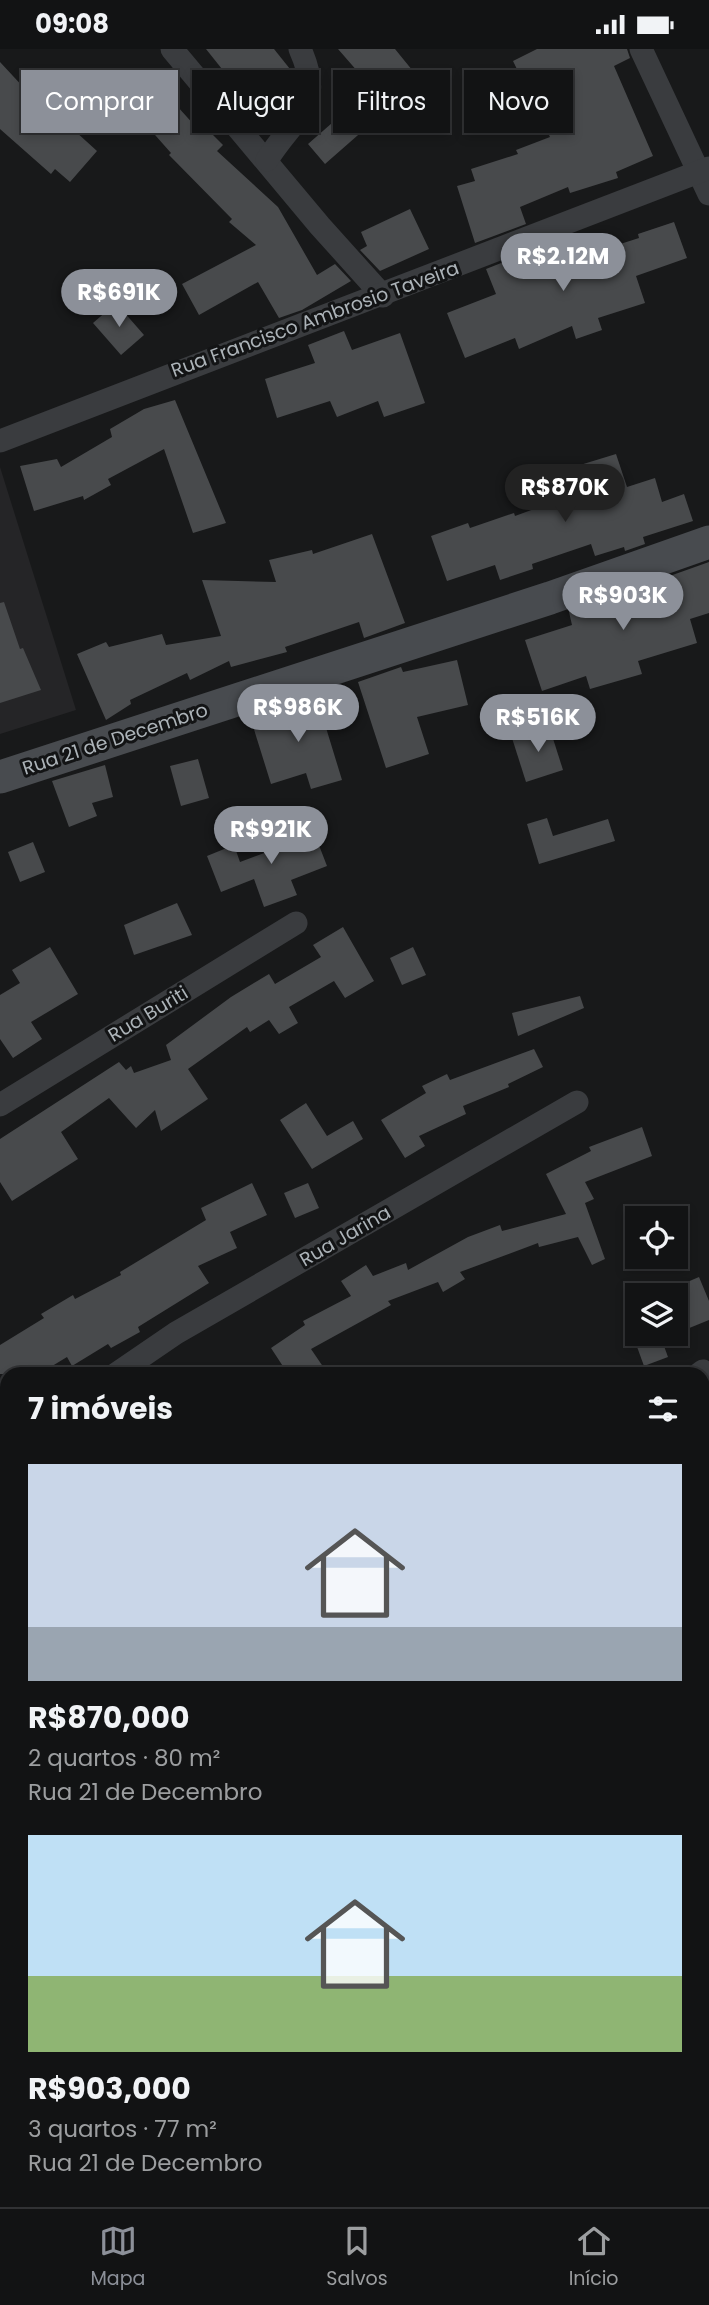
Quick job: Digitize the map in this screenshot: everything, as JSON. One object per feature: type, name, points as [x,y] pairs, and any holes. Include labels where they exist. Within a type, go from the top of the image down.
[{"type":"street","points":[[172,49],[320,226],[383,296]]},
{"type":"street","points":[[267,160],[300,114],[312,89],[311,75],[300,49]]},
{"type":"street","points":[[641,49],[704,170],[709,194]]},
{"type":"street","name":"Rua Francisco Ambrosio Taveira","points":[[0,441],[239,347],[383,296],[704,170]]},
{"type":"street","name":"Rua 21 de Decembro","points":[[0,776],[550,598],[709,542]]},
{"type":"street","name":"Rua Buriti","points":[[0,1105],[296,923]]},
{"type":"street","name":"Rua Jarina","points":[[126,1367],[177,1333],[578,1102]]},
{"type":"shaded area","points":[[0,467],[76,710],[0,734]]},
{"type":"building","points":[[206,49],[274,49],[291,70],[223,70]]},
{"type":"building","points":[[338,49],[395,49],[412,70],[356,70]]},
{"type":"building","points":[[537,49],[627,49],[630,58],[614,66],[653,156],[616,172],[618,178],[570,193],[568,187],[520,207],[526,224],[475,243],[457,186],[475,181],[471,169],[518,154],[516,150],[550,137],[548,133],[573,133],[573,70],[517,70],[513,61]]},
{"type":"building","points":[[0,62],[21,85],[21,133],[77,133],[97,151],[70,182],[55,169],[51,174],[0,129]]},
{"type":"building","points":[[178,107],[192,123],[192,133],[211,133],[223,145],[217,151],[278,207],[317,275],[335,264],[351,281],[302,310],[279,318],[258,282],[199,315],[182,284],[256,245],[229,222],[232,219],[169,155],[171,153],[153,133],[178,133]]},
{"type":"building","points":[[333,122],[333,133],[360,133],[325,164],[308,144]]},
{"type":"building","points":[[410,209],[429,249],[380,271],[360,250],[367,246],[361,232]]},
{"type":"building","points":[[674,222],[687,258],[636,276],[645,303],[598,318],[602,330],[576,339],[572,326],[519,349],[515,338],[465,358],[447,313],[496,294],[486,269],[529,252],[536,271],[639,238],[638,234]]},
{"type":"building","points":[[116,303],[144,335],[121,355],[93,323]]},
{"type":"building","points":[[344,331],[352,350],[400,333],[425,403],[384,417],[378,401],[337,417],[330,401],[277,418],[265,379],[315,363],[308,345]]},
{"type":"building","points":[[175,400],[226,523],[193,533],[164,449],[108,479],[111,485],[84,500],[83,496],[34,511],[20,466],[57,459],[61,467],[112,437],[110,429],[144,409]]},
{"type":"building","points":[[616,454],[627,487],[655,478],[662,502],[684,494],[693,521],[643,537],[645,544],[625,551],[624,547],[595,556],[591,544],[532,564],[533,569],[500,580],[495,565],[447,581],[431,536],[468,523],[470,528],[514,513],[515,516],[575,494],[567,469]]},
{"type":"building","points":[[372,534],[405,623],[364,638],[359,622],[285,647],[287,652],[231,667],[229,661],[190,680],[187,673],[130,700],[131,704],[106,720],[77,654],[106,642],[109,647],[162,634],[166,645],[221,636],[202,580],[276,582],[269,560],[312,550],[313,554]]},
{"type":"building","points":[[709,562],[709,613],[690,619],[697,643],[638,661],[642,674],[590,689],[586,676],[542,691],[525,640],[572,625],[569,612],[638,593],[636,588]]},
{"type":"building","points":[[4,602],[20,649],[23,648],[41,690],[0,703],[0,603]]},
{"type":"building","points":[[457,660],[468,705],[417,717],[429,754],[386,768],[358,682],[401,667],[403,672]]},
{"type":"building","points":[[316,695],[342,780],[311,789],[306,773],[271,784],[252,723],[281,715],[278,707]]},
{"type":"building","points":[[549,726],[563,770],[526,782],[512,738]]},
{"type":"building","points":[[198,759],[209,798],[181,806],[170,766]]},
{"type":"building","points":[[105,765],[113,797],[92,803],[97,816],[69,827],[52,781]]},
{"type":"building","points":[[547,818],[553,836],[608,819],[615,841],[539,864],[527,824]]},
{"type":"building","points":[[310,822],[327,866],[291,880],[297,895],[264,907],[254,879],[221,892],[207,856],[234,845],[240,862],[289,844],[284,832]]},
{"type":"building","points":[[33,842],[45,872],[20,882],[8,852]]},
{"type":"building","points":[[177,903],[192,935],[134,955],[124,925]]},
{"type":"building","points":[[343,927],[374,981],[345,998],[334,981],[289,1007],[298,1023],[279,1034],[269,1020],[250,1032],[247,1027],[188,1069],[208,1099],[161,1131],[155,1110],[136,1128],[109,1098],[61,1132],[78,1159],[12,1201],[0,1182],[0,1139],[119,1062],[126,1070],[131,1066],[134,1073],[171,1060],[166,1045],[231,997],[269,974],[275,984],[321,957],[313,945]]},
{"type":"building","points":[[50,947],[78,994],[31,1022],[42,1039],[13,1058],[0,1039],[0,995],[20,983],[12,970]]},
{"type":"building","points":[[413,947],[426,975],[402,985],[390,958]]},
{"type":"building","points":[[580,996],[584,1008],[518,1036],[512,1013]]},
{"type":"building","points":[[534,1049],[543,1067],[508,1084],[509,1087],[463,1106],[466,1114],[419,1136],[425,1146],[405,1158],[381,1120],[426,1093],[422,1086],[447,1074],[450,1080]]},
{"type":"building","points":[[306,1103],[327,1136],[353,1121],[363,1139],[312,1169],[280,1120]]},
{"type":"building","points":[[642,1127],[652,1156],[585,1182],[594,1199],[585,1203],[605,1259],[592,1265],[578,1237],[539,1247],[538,1243],[460,1272],[465,1279],[443,1292],[438,1282],[388,1301],[391,1305],[311,1349],[323,1367],[283,1367],[271,1348],[305,1325],[303,1321],[351,1296],[341,1281],[366,1265],[373,1276],[406,1263],[408,1270],[468,1237],[500,1225],[502,1231],[566,1214],[546,1174],[591,1151],[589,1147]]},
{"type":"building","points":[[252,1183],[267,1215],[230,1232],[237,1248],[198,1266],[209,1283],[138,1327],[140,1332],[111,1348],[108,1344],[72,1366],[67,1357],[51,1367],[0,1367],[0,1345],[44,1318],[41,1314],[73,1295],[75,1299],[121,1275],[120,1272],[206,1220],[201,1208]]},
{"type":"building","points":[[308,1183],[319,1208],[295,1218],[284,1193]]},
{"type":"building","points":[[699,1277],[709,1301],[709,1320],[688,1329],[688,1283],[685,1283]]},
{"type":"building","points":[[637,1346],[664,1346],[668,1357],[644,1366]]}]
